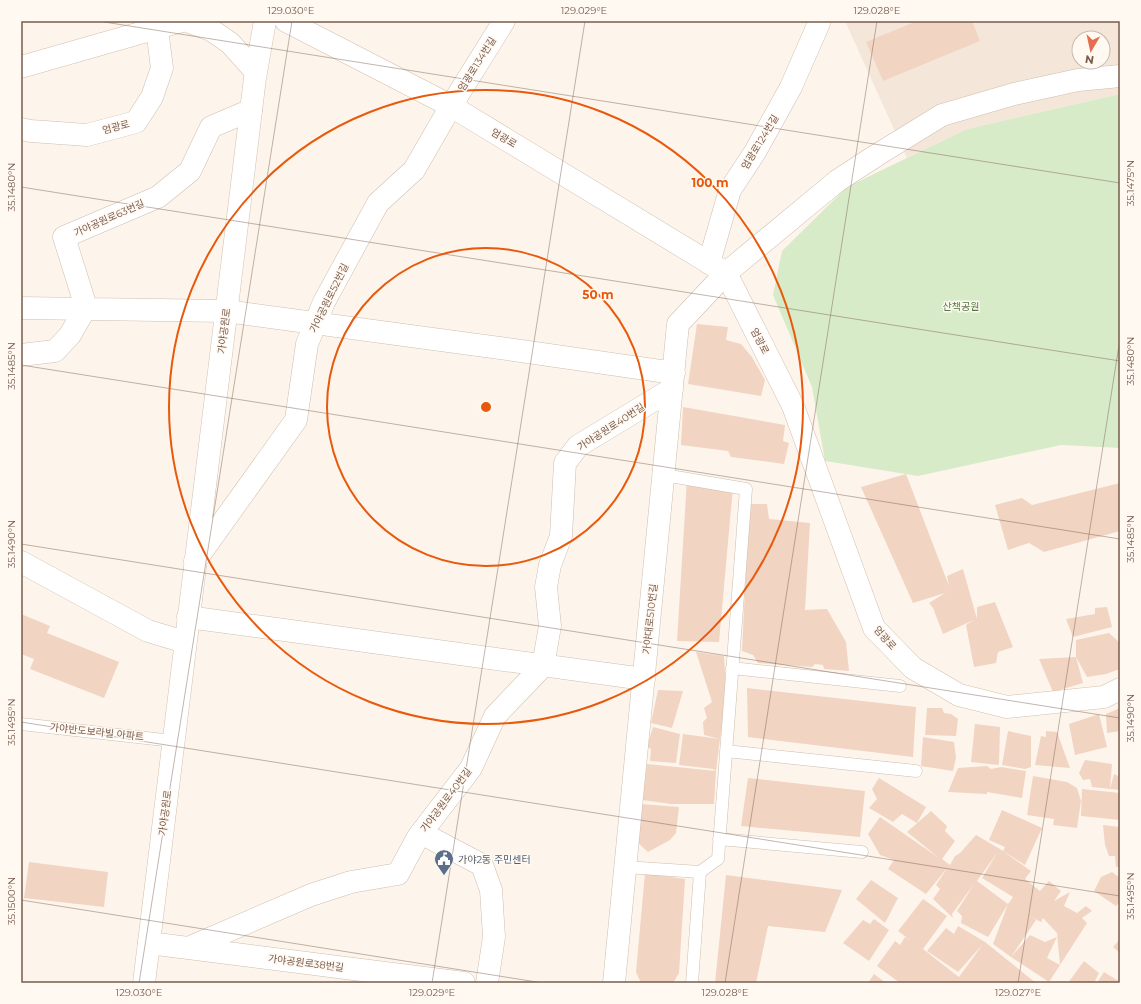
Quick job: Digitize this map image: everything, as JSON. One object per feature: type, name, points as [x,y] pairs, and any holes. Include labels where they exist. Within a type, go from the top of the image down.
[{"type":"street","points":[[21,67],[182,21]]},
{"type":"street","points":[[187,21],[211,30],[230,43],[256,72]]},
{"type":"street","name":"가야공원로","points":[[144,983],[251,110],[265,21]]},
{"type":"street","name":"엄광로","points":[[286,21],[451,106],[717,268],[793,406],[874,628],[913,668],[959,695],[1007,707],[1104,697],[1120,689]]},
{"type":"street","name":"엄광로134번길","points":[[451,106],[504,21]]},
{"type":"street","name":"엄광로124번길","points":[[717,268],[730,190],[755,152],[791,87],[819,23]]},
{"type":"street","name":"엄광로","points":[[21,129],[87,135],[136,122],[152,97],[162,68],[158,29]]},
{"type":"street","name":"가야대로510번길","points":[[614,983],[678,324],[717,268],[838,181],[942,115],[1021,92],[1078,80],[1120,76]]},
{"type":"street","name":"가야공원로52번길","points":[[195,561],[296,420],[307,344],[324,302],[378,203],[414,170],[451,106]]},
{"type":"street","name":"가야공원로63번길","points":[[84,310],[86,306],[64,237],[158,197],[190,171],[211,127],[251,110]]},
{"type":"street","points":[[21,308],[226,311],[316,323],[673,381]]},
{"type":"street","points":[[21,355],[55,351],[70,335],[84,310]]},
{"type":"street","name":"가야공원로40번길","points":[[188,948],[311,895],[351,882],[398,874],[421,833],[471,768],[495,716],[542,666],[550,626],[546,587],[550,566],[561,536],[565,463],[578,446],[673,381]]},
{"type":"street","points":[[21,562],[148,631],[185,642]]},
{"type":"street","points":[[188,617],[644,679]]},
{"type":"street","points":[[421,833],[482,865],[491,890],[494,937],[487,983]]},
{"type":"street","name":"가야공원로38번길","points":[[149,943],[464,983]]},
{"type":"lane","points":[[625,867],[700,872],[718,859],[746,489],[664,475]]},
{"type":"lane","points":[[732,668],[900,686]]},
{"type":"lane","name":"가야반도보라빌 아파트","points":[[21,724],[173,741]]},
{"type":"lane","points":[[726,751],[916,771]]},
{"type":"lane","points":[[719,839],[862,852]]},
{"type":"lane","points":[[692,983],[700,872]]},
{"type":"shaded area","points":[[845,21],[1120,21],[1120,94],[967,129],[907,158]]},
{"type":"green space","name":"산책공원","points":[[1120,94],[1120,448],[1061,445],[918,476],[825,461],[812,387],[773,295],[782,251],[847,187],[967,129]]},
{"type":"building","points":[[917,21],[972,21],[980,41],[883,81],[866,42]]},
{"type":"building","points":[[697,324],[728,327],[726,340],[741,344],[752,357],[765,380],[761,396],[688,384]]},
{"type":"building","points":[[683,407],[785,425],[783,441],[789,443],[784,464],[731,457],[728,451],[681,445]]},
{"type":"building","points":[[906,474],[949,586],[947,576],[963,569],[977,619],[977,607],[995,602],[1013,647],[998,652],[996,663],[974,667],[966,625],[974,620],[943,634],[933,608],[929,603],[945,593],[913,603],[861,487]]},
{"type":"building","points":[[687,479],[733,487],[719,642],[677,641]]},
{"type":"building","points":[[1120,483],[1120,531],[1044,552],[1029,543],[1008,550],[995,505],[1022,498],[1032,505]]},
{"type":"building","points":[[749,504],[767,504],[769,519],[810,523],[805,610],[827,609],[846,642],[849,671],[824,669],[823,665],[815,664],[812,667],[758,663],[753,655],[742,651]]},
{"type":"building","points":[[1107,607],[1112,627],[1073,637],[1066,619],[1095,614],[1095,608]]},
{"type":"building","points":[[21,614],[50,626],[47,633],[119,662],[104,698],[30,669],[34,659],[21,654]]},
{"type":"building","points":[[1109,633],[1120,643],[1120,669],[1106,674],[1087,677],[1076,657],[1076,640]]},
{"type":"building","points":[[696,652],[724,656],[727,700],[720,739],[704,735],[703,722],[707,718],[704,708],[712,702]]},
{"type":"building","points":[[1076,657],[1083,683],[1053,692],[1039,659]]},
{"type":"building","points":[[747,688],[916,707],[913,757],[748,737]]},
{"type":"building","points":[[658,690],[683,691],[672,728],[651,723]]},
{"type":"building","points":[[927,708],[942,708],[944,713],[951,714],[958,719],[956,736],[925,735]]},
{"type":"building","points":[[1120,708],[1120,731],[1107,733],[1106,714]]},
{"type":"building","points":[[1099,714],[1107,747],[1075,755],[1069,724]]},
{"type":"building","points":[[975,724],[1000,727],[998,765],[971,762]]},
{"type":"building","points":[[653,727],[680,734],[676,763],[650,761],[651,749],[647,746]]},
{"type":"building","points":[[1008,731],[1031,736],[1031,767],[1025,769],[1002,765]]},
{"type":"building","points":[[1046,731],[1057,732],[1070,768],[1035,765],[1041,736],[1046,737]]},
{"type":"building","points":[[683,734],[720,739],[716,771],[713,769],[679,765]]},
{"type":"building","points":[[923,737],[954,742],[956,758],[953,771],[921,766]]},
{"type":"building","points":[[1085,760],[1112,764],[1110,789],[1092,787],[1090,779],[1083,780],[1079,773]]},
{"type":"building","points":[[647,764],[716,771],[714,804],[671,804],[642,800]]},
{"type":"building","points":[[987,766],[991,769],[1001,767],[1026,771],[1022,798],[987,792],[987,794],[948,792],[958,768]]},
{"type":"building","points":[[1120,770],[1120,790],[1110,789],[1114,774],[1118,776]]},
{"type":"building","points":[[1033,776],[1067,782],[1077,788],[1081,801],[1077,828],[1053,825],[1054,819],[1027,815]]},
{"type":"building","points":[[748,778],[865,791],[860,837],[741,826]]},
{"type":"building","points":[[879,778],[926,807],[917,823],[902,814],[893,822],[869,808],[877,799],[872,789]]},
{"type":"building","points":[[1082,789],[1120,793],[1120,820],[1081,816]]},
{"type":"building","points":[[642,804],[679,807],[676,833],[670,840],[648,852],[638,843]]},
{"type":"building","points":[[1002,810],[1042,828],[1025,865],[1003,851],[1005,847],[989,840]]},
{"type":"building","points":[[931,811],[947,826],[945,831],[955,841],[942,859],[950,865],[955,856],[960,853],[976,835],[1000,849],[1031,871],[1025,879],[1040,891],[1049,881],[1061,891],[1054,901],[1070,892],[1064,906],[1077,913],[1086,906],[1092,911],[1082,918],[1087,923],[1060,965],[1057,933],[1043,918],[1041,922],[1027,915],[1036,920],[1011,957],[993,944],[1008,904],[988,937],[961,923],[962,916],[957,911],[974,884],[952,914],[953,918],[933,899],[940,889],[936,885],[948,867],[926,894],[888,869],[894,860],[880,855],[868,834],[880,817],[939,858],[907,832]],"holes":[[[997,853],[982,878],[1013,897],[1008,904],[977,881]]]},
{"type":"building","points":[[1103,825],[1120,827],[1120,867],[1116,867],[1115,856],[1109,856],[1105,845]]},
{"type":"building","points":[[29,862],[108,872],[104,907],[24,898]]},
{"type":"building","points":[[1112,872],[1120,878],[1120,902],[1116,906],[1094,891],[1101,877]]},
{"type":"building","points":[[645,873],[685,879],[679,973],[673,983],[641,983],[636,972]]},
{"type":"building","points":[[726,875],[842,890],[825,932],[768,926],[756,983],[715,983]]},
{"type":"building","points":[[871,880],[898,898],[885,923],[856,899]]},
{"type":"building","points":[[923,899],[947,916],[923,949],[959,977],[983,944],[958,972],[927,951],[946,928],[954,934],[958,926],[985,942],[1036,983],[900,983],[877,966],[895,941],[900,945],[905,937],[910,940],[898,931]]},
{"type":"building","points":[[874,919],[889,930],[869,961],[843,943],[863,920],[870,924]]},
{"type":"building","points":[[1030,935],[1045,942],[1057,937],[1047,958],[1060,965],[1049,982],[1011,957]]},
{"type":"building","points":[[1120,939],[1120,953],[1113,947]]},
{"type":"building","points":[[1084,961],[1099,973],[1094,983],[1068,983]]},
{"type":"building","points":[[1104,972],[1120,982],[1120,983],[1097,983]]},
{"type":"building","points":[[874,974],[886,983],[868,983]]},
{"type":"place","name":"가야2동 주민센터","points":[[444,876]]}]
